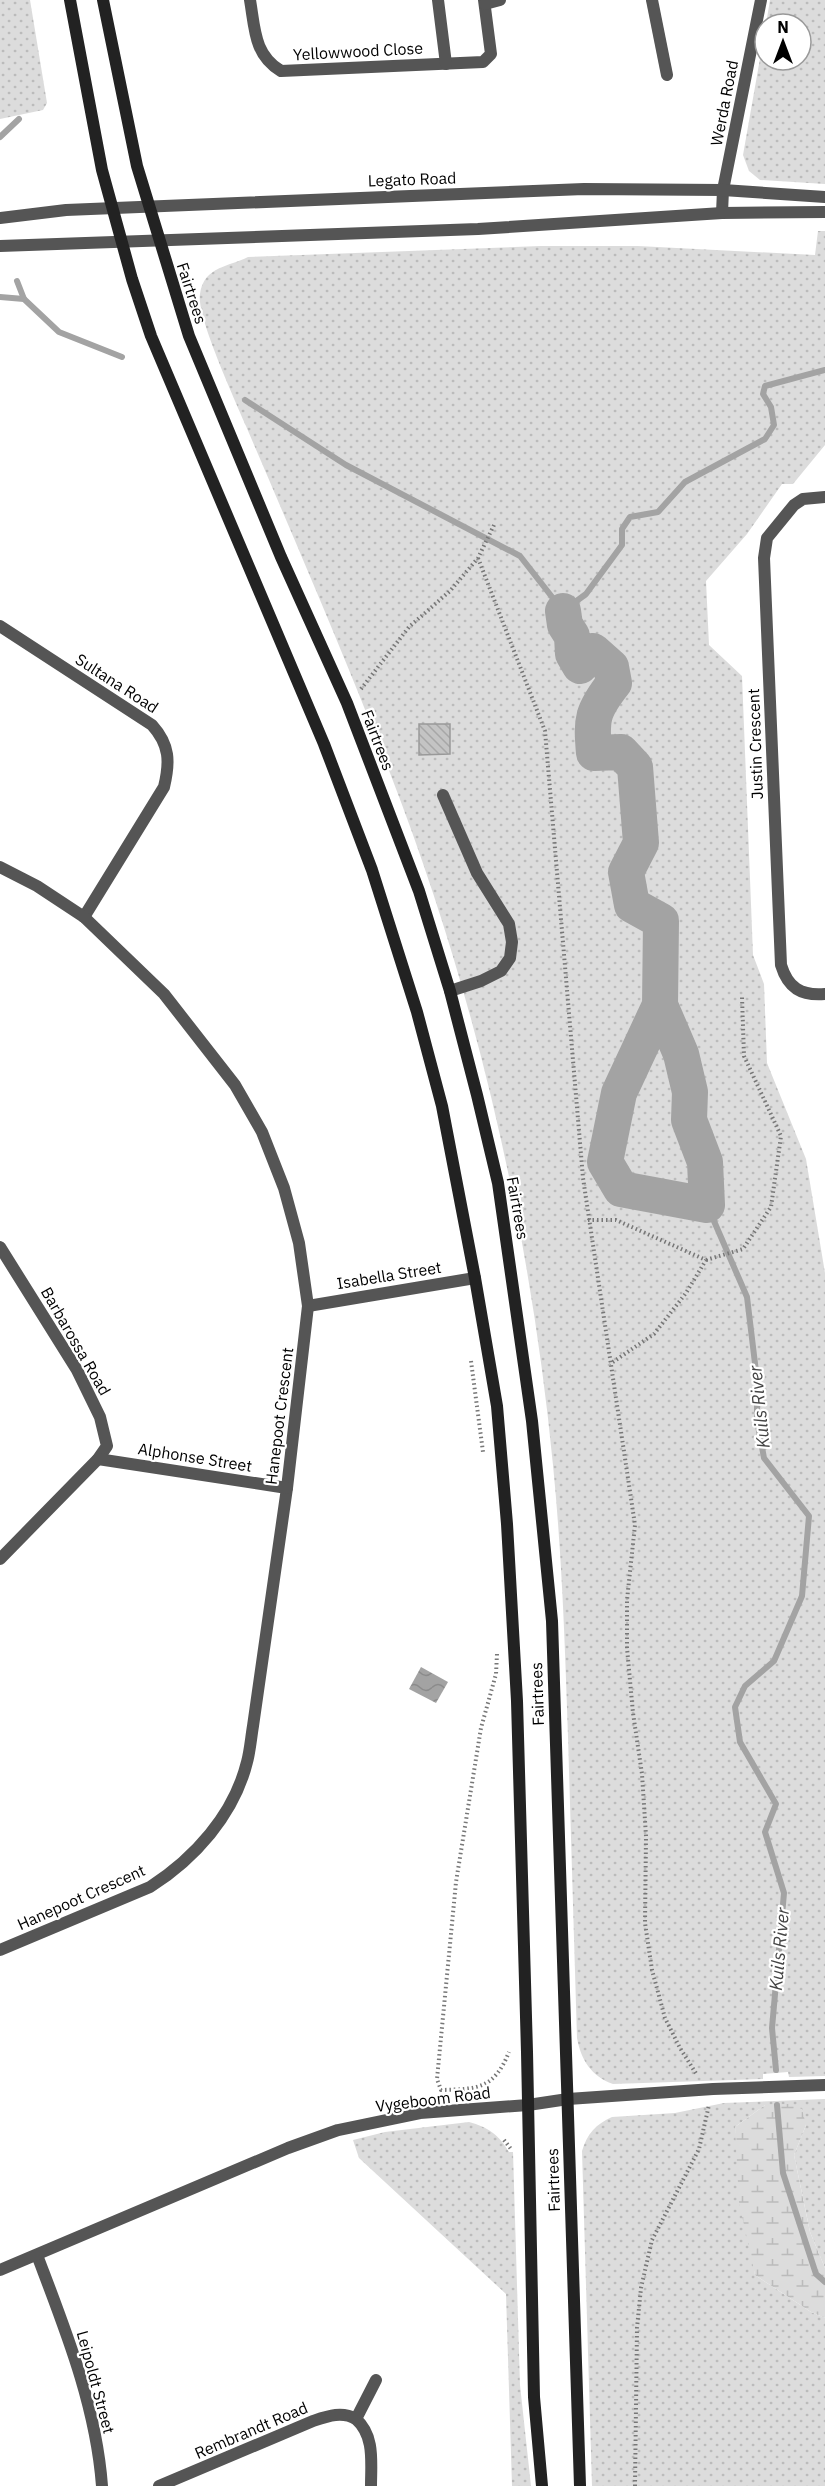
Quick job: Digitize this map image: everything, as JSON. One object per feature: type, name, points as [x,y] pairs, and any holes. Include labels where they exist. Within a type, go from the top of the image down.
[{"type":"main road","name":"Fairtrees","points":[[70,0],[102,170],[151,336],[319,733],[372,870],[417,1012],[442,1106],[475,1278],[497,1406],[507,1524],[517,1713],[534,2397],[542,2486]]},
{"type":"main road","name":"Fairtrees","points":[[103,0],[137,166],[189,336],[281,557],[347,703],[419,891],[450,992],[498,1183],[532,1421],[552,1621],[580,2486]]},
{"type":"street","name":"Yellowwood Close","points":[[250,0],[256,38],[263,55],[268,63],[281,71],[483,62],[491,54],[484,2],[500,0]]},
{"type":"street","name":"Yellowwood Close","points":[[438,0],[446,64]]},
{"type":"street","points":[[652,0],[667,75]]},
{"type":"street","name":"Werda Road","points":[[722,213],[723,190],[761,0]]},
{"type":"street","name":"Legato Road","points":[[0,218],[66,210],[584,189],[723,190],[825,197]]},
{"type":"street","points":[[0,246],[478,230],[722,213],[825,212]]},
{"type":"street","name":"Justin Crescent","points":[[825,497],[803,499],[794,505],[766,538],[764,558],[781,965],[785,978],[799,992],[812,995],[825,994]]},
{"type":"street","name":"Sultana Road","points":[[0,626],[152,725],[164,738],[168,770],[164,787],[84,917]]},
{"type":"street","points":[[443,795],[477,873],[509,924],[512,942],[510,958],[501,971],[450,992]]},
{"type":"street","name":"Hanepoot Crescent","points":[[0,867],[37,886],[84,917],[164,994],[235,1085],[262,1132],[285,1188],[299,1244],[308,1306],[287,1488],[247,1763],[222,1816],[204,1842],[186,1861],[150,1887],[0,1950]]},
{"type":"street","name":"Barbarossa Road","points":[[0,1247],[77,1370],[100,1417],[107,1446],[98,1460]]},
{"type":"street","name":"Isabella Street","points":[[308,1306],[475,1278]]},
{"type":"street","points":[[0,1558],[98,1460]]},
{"type":"street","name":"Alphonse Street","points":[[98,1460],[287,1488]]},
{"type":"street","name":"Vygeboom Road","points":[[0,2270],[288,2148],[338,2130],[420,2114],[528,2105],[568,2099],[653,2095],[713,2089],[825,2085]]},
{"type":"street","name":"Leipoldt Street","points":[[37,2254],[76,2358],[101,2466],[102,2486]]},
{"type":"street","points":[[371,2486],[370,2439],[367,2431],[356,2419],[376,2380]]},
{"type":"street","name":"Rembrandt Road","points":[[159,2486],[313,2421],[340,2414],[350,2415],[356,2419]]},
{"type":"path","points":[[361,689],[409,627],[450,591],[478,558],[494,525]]},
{"type":"path","points":[[478,558],[545,731],[583,1178],[609,1364],[635,1525],[627,1600],[627,1648],[642,1774],[646,1836],[645,1923],[649,1952],[665,2018],[680,2048],[700,2078],[713,2089],[699,2149],[652,2240],[641,2288],[637,2328],[635,2486]]},
{"type":"path","points":[[588,1220],[616,1220],[706,1260],[743,1249],[771,1207],[781,1136],[744,1056],[742,997]]},
{"type":"path","points":[[609,1364],[654,1334],[686,1293],[706,1260]]},
{"type":"path","points":[[471,1359],[484,1457]]},
{"type":"path","points":[[496,1647],[496,1674],[481,1728],[456,1882],[437,2079],[441,2090],[479,2087],[490,2081],[502,2070],[509,2052]]},
{"type":"path","points":[[504,2140],[511,2150]]},
{"type":"green space","points":[[0,0],[30,0],[47,103],[43,110],[0,119]]},
{"type":"green space","points":[[770,0],[825,0],[825,184],[760,180],[749,171],[743,155],[758,72],[813,72],[813,12],[768,12]]},
{"type":"green space","points":[[818,231],[825,231],[825,445],[793,484],[782,484],[747,534],[706,581],[709,645],[742,676],[753,955],[764,984],[767,1063],[806,1159],[825,1273],[825,2076],[789,2077],[788,2072],[763,2074],[763,2079],[613,2084],[599,2077],[588,2066],[577,2038],[566,1669],[553,1465],[530,1289],[495,1114],[449,942],[421,857],[320,599],[210,339],[200,305],[200,294],[202,285],[212,273],[248,257],[540,246],[638,246],[815,255]]},
{"type":"green space","points":[[825,2099],[825,2268],[810,2232],[794,2155],[806,2125],[765,2105],[735,2127],[755,2275],[811,2312],[825,2318],[825,2486],[592,2486],[582,2151],[589,2135],[597,2126],[612,2117],[675,2113],[724,2103]]},
{"type":"green space","points":[[789,2104],[802,2109],[806,2125],[794,2155],[810,2232],[825,2268],[825,2318],[811,2312],[755,2275],[739,2202],[735,2127],[765,2105]]},
{"type":"green space","points":[[469,2122],[492,2132],[509,2152],[513,2152],[520,2385],[531,2486],[512,2486],[506,2294],[359,2158],[353,2140],[385,2132]]},
{"type":"water","points":[[421,1667],[448,1682],[436,1703],[409,1689]]},
{"type":"building","points":[[419,724],[450,724],[450,754],[419,755]]},
{"type":"waterway","points":[[0,137],[19,119]]},
{"type":"waterway","points":[[17,281],[24,299]]},
{"type":"waterway","points":[[0,297],[24,299],[59,332],[122,357]]},
{"type":"waterway","points":[[245,400],[346,465],[520,556],[563,611],[586,594],[622,545],[622,529],[630,517],[658,512],[685,482],[765,439],[774,425],[771,407],[763,394],[765,386],[825,370]]},
{"type":"waterway","name":"Kuils River","points":[[563,611],[565,625],[572,636],[573,654],[580,666],[593,651],[611,667],[614,683],[597,708],[593,723],[594,753],[621,752],[635,767],[641,843],[626,872],[632,905],[661,921],[660,1005],[619,1093],[605,1162],[621,1189],[707,1205],[705,1162],[689,1120],[690,1092],[681,1054],[660,1005]]},
{"type":"waterway","name":"Kuils River","points":[[707,1205],[747,1297],[757,1380],[757,1420],[764,1458],[809,1516],[802,1596],[774,1661],[745,1686],[735,1707],[740,1742],[776,1804],[765,1832],[784,1893],[772,2028],[776,2070]]},
{"type":"waterway","name":"Kuils River","points":[[777,2105],[783,2173],[816,2274],[825,2282]]}]
